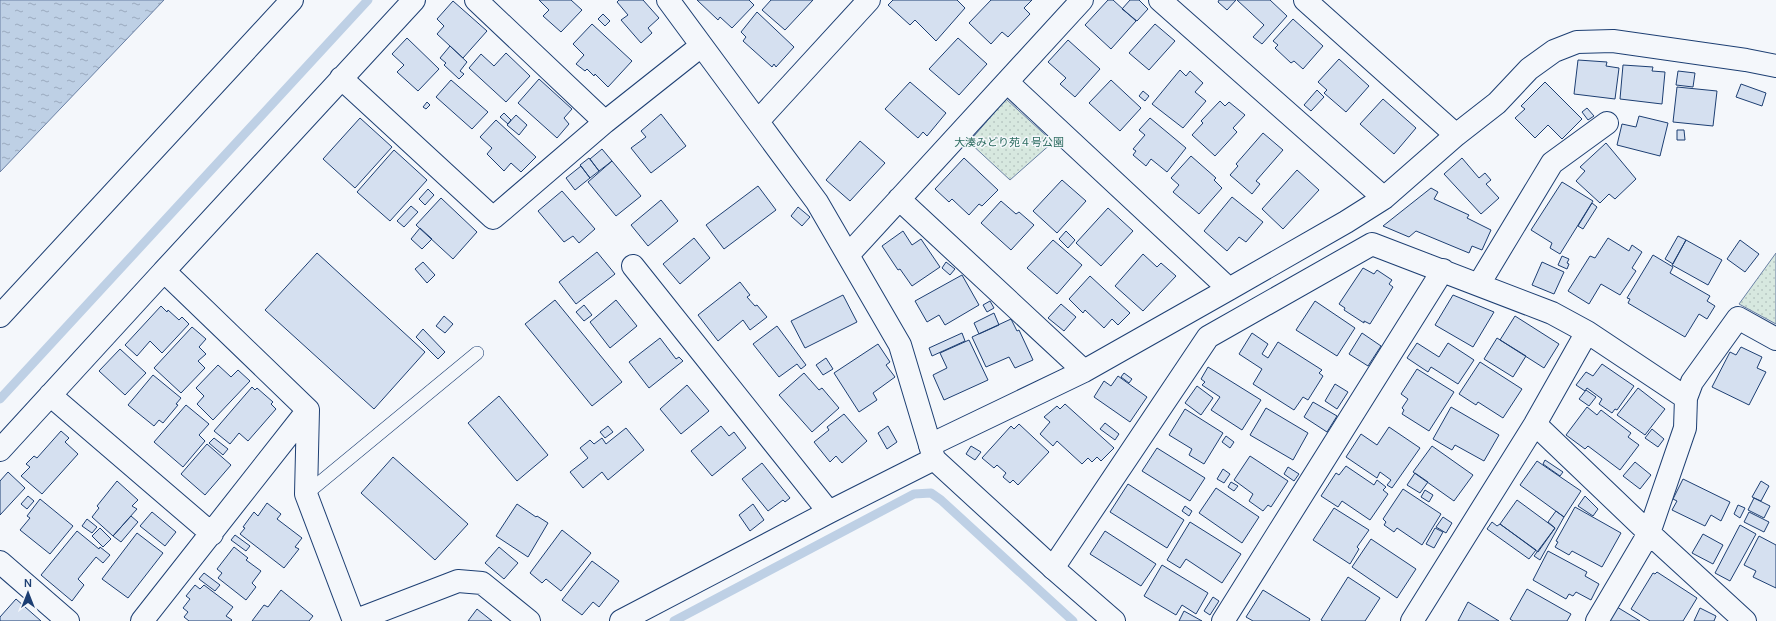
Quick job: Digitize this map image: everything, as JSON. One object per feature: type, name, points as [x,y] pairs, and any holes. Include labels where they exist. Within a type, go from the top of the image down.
[{"type":"street","points":[[0,316],[292,0]]},
{"type":"street","points":[[0,450],[414,0]]},
{"type":"street","points":[[476,0],[605,122]]},
{"type":"street","points":[[668,0],[817,202],[848,255],[900,345],[932,452],[1052,568],[1114,621]]},
{"type":"street","points":[[758,121],[869,0]]},
{"type":"street","points":[[848,255],[1082,0]]},
{"type":"street","points":[[1160,0],[1384,198]]},
{"type":"street","points":[[1314,3],[1456,135]]},
{"type":"street","points":[[621,621],[829,512],[932,452],[1230,290],[1346,222],[1384,198],[1456,135],[1497,103],[1529,69],[1554,51],[1577,42],[1613,41],[1746,60],[1776,66]]},
{"type":"street","points":[[341,78],[493,218],[605,122],[701,46]]},
{"type":"street","points":[[1007,82],[1230,290]]},
{"type":"street","points":[[1479,284],[1552,163],[1607,123]]},
{"type":"street","points":[[899,200],[1084,370]]},
{"type":"street","points":[[1346,222],[1372,244],[1552,313],[1587,332],[1686,398]]},
{"type":"street","points":[[1052,568],[1208,337],[1372,244]]},
{"type":"street","points":[[633,266],[829,512]]},
{"type":"street","points":[[1223,621],[1443,270]]},
{"type":"street","points":[[164,271],[308,410],[306,494],[354,621],[458,581],[482,583],[529,621]]},
{"type":"street","points":[[1597,621],[1649,533],[1685,428],[1686,398],[1692,382],[1738,318],[1776,339]]},
{"type":"street","points":[[1412,621],[1535,424],[1587,332]]},
{"type":"street","points":[[50,395],[212,534]]},
{"type":"street","points":[[142,621],[212,534],[308,410]]},
{"type":"street","points":[[1535,424],[1649,533],[1745,621]]},
{"type":"street","points":[[0,562],[68,621]]},
{"type":"lane","points":[[306,494],[477,353]]},
{"type":"green space","name":"大湊みどり苑４号公園","points":[[1006,99],[1053,142],[1010,180],[969,142]]},
{"type":"green space","points":[[1776,253],[1776,324],[1739,304]]},
{"type":"water","points":[[0,0],[164,0],[0,172]]},
{"type":"building","points":[[539,0],[571,0],[582,10],[561,32],[543,16],[549,10]]},
{"type":"building","points":[[619,0],[643,0],[659,18],[648,28],[652,33],[641,43],[621,20],[628,15],[617,2]]},
{"type":"building","points":[[697,0],[749,0],[754,5],[732,28],[720,17],[718,20]]},
{"type":"building","points":[[771,0],[813,0],[785,30],[762,10]]},
{"type":"building","points":[[893,0],[957,0],[965,8],[936,41],[915,20],[910,25],[888,5]]},
{"type":"building","points":[[991,0],[1032,0],[1024,8],[1030,14],[1008,37],[1002,32],[991,44],[969,23]]},
{"type":"building","points":[[1108,0],[1113,0],[1136,21],[1111,49],[1085,25]]},
{"type":"building","points":[[1130,0],[1139,0],[1148,9],[1137,21],[1122,9]]},
{"type":"building","points":[[1219,0],[1236,0],[1227,10],[1218,2]]},
{"type":"building","points":[[1237,0],[1270,0],[1287,16],[1262,44],[1253,37],[1264,25]]},
{"type":"building","points":[[453,1],[487,31],[463,58],[437,34],[444,26],[437,19]]},
{"type":"building","points":[[757,12],[794,47],[776,67],[774,64],[772,67],[743,41],[746,37],[741,32]]},
{"type":"building","points":[[603,14],[610,21],[605,26],[598,19]]},
{"type":"building","points":[[1293,19],[1323,46],[1303,69],[1294,61],[1291,63],[1275,48],[1278,45],[1273,41]]},
{"type":"building","points":[[592,24],[632,61],[608,87],[595,74],[594,76],[587,69],[585,71],[576,64],[584,55],[573,44]]},
{"type":"building","points":[[1155,24],[1175,41],[1149,70],[1129,53]]},
{"type":"building","points":[[407,38],[439,69],[418,91],[397,72],[404,65],[392,54]]},
{"type":"building","points":[[958,38],[987,64],[959,95],[929,69]]},
{"type":"building","points":[[1068,40],[1100,69],[1075,97],[1060,84],[1066,78],[1048,62]]},
{"type":"building","points":[[450,46],[467,62],[460,71],[464,74],[459,79],[444,65],[446,63],[440,58]]},
{"type":"building","points":[[506,53],[530,76],[506,102],[469,68],[481,54],[494,66]]},
{"type":"building","points":[[1339,59],[1369,86],[1346,112],[1324,93],[1327,90],[1318,82]]},
{"type":"building","points":[[1578,60],[1607,62],[1606,66],[1619,68],[1615,99],[1574,94]]},
{"type":"building","points":[[1623,65],[1653,67],[1652,71],[1665,72],[1662,104],[1620,99]]},
{"type":"building","points":[[1180,70],[1186,76],[1190,71],[1203,83],[1195,92],[1206,101],[1183,128],[1152,104]]},
{"type":"building","points":[[1678,71],[1695,73],[1693,87],[1676,85]]},
{"type":"building","points":[[539,79],[572,109],[564,118],[569,124],[557,138],[518,103]]},
{"type":"building","points":[[451,80],[488,112],[472,129],[436,97]]},
{"type":"building","points":[[1111,80],[1141,108],[1120,131],[1089,103]]},
{"type":"building","points":[[910,82],[946,113],[927,136],[923,132],[918,138],[885,109]]},
{"type":"building","points":[[1545,82],[1582,119],[1562,139],[1548,125],[1535,138],[1515,118],[1525,109],[1521,106]]},
{"type":"building","points":[[1741,84],[1766,93],[1762,106],[1736,97]]},
{"type":"building","points":[[1677,87],[1717,91],[1713,126],[1673,122]]},
{"type":"building","points":[[1317,90],[1324,97],[1311,111],[1304,105]]},
{"type":"building","points":[[1143,91],[1149,96],[1145,101],[1139,96]]},
{"type":"building","points":[[1383,99],[1416,128],[1394,154],[1360,124]]},
{"type":"building","points":[[1220,101],[1225,106],[1229,102],[1245,115],[1233,128],[1237,132],[1215,156],[1192,135],[1203,123],[1201,121]]},
{"type":"building","points":[[427,102],[430,105],[426,109],[423,107]]},
{"type":"building","points":[[1587,108],[1594,116],[1588,120],[1582,112]]},
{"type":"building","points":[[504,113],[511,120],[508,124],[500,117]]},
{"type":"building","points":[[661,114],[686,146],[651,173],[631,148],[646,137],[641,131]]},
{"type":"building","points":[[516,115],[527,125],[519,135],[507,125]]},
{"type":"building","points":[[1639,116],[1668,123],[1660,156],[1617,145],[1622,124],[1636,127]]},
{"type":"building","points":[[360,118],[392,147],[355,188],[323,159]]},
{"type":"building","points":[[1150,118],[1186,148],[1167,172],[1151,159],[1146,166],[1133,155],[1136,151],[1133,149],[1145,135],[1139,130]]},
{"type":"building","points":[[496,120],[536,157],[521,172],[511,163],[504,171],[487,154],[492,148],[480,137]]},
{"type":"building","points":[[1677,130],[1684,130],[1685,140],[1677,140]]},
{"type":"building","points":[[1263,133],[1283,150],[1256,181],[1260,184],[1252,194],[1230,175],[1238,166],[1236,164]]},
{"type":"building","points":[[860,141],[885,163],[850,201],[826,180]]},
{"type":"building","points":[[1606,143],[1636,179],[1615,199],[1609,194],[1600,203],[1576,181],[1585,171],[1580,167]]},
{"type":"building","points":[[602,149],[612,161],[599,171],[590,159]]},
{"type":"building","points":[[394,150],[427,180],[390,221],[357,192]]},
{"type":"building","points":[[1191,156],[1216,178],[1214,180],[1222,188],[1199,214],[1173,192],[1179,185],[1171,178]]},
{"type":"building","points":[[589,158],[599,171],[590,178],[580,165]]},
{"type":"building","points":[[964,158],[998,190],[982,206],[979,204],[969,215],[952,199],[949,202],[935,189]]},
{"type":"building","points":[[1462,158],[1479,178],[1485,173],[1491,180],[1486,184],[1499,198],[1481,214],[1444,174]]},
{"type":"building","points":[[612,161],[641,196],[616,216],[588,182]]},
{"type":"building","points":[[581,166],[590,178],[575,190],[566,178]]},
{"type":"building","points":[[1297,170],[1319,190],[1283,229],[1262,209]]},
{"type":"building","points":[[1062,180],[1086,201],[1057,233],[1033,211]]},
{"type":"building","points":[[1562,182],[1593,201],[1560,254],[1550,248],[1552,243],[1531,230]]},
{"type":"building","points":[[758,186],[776,210],[724,249],[706,225]]},
{"type":"building","points":[[1431,188],[1438,192],[1434,199],[1469,215],[1467,218],[1491,230],[1482,250],[1472,246],[1469,253],[1416,231],[1409,237],[1383,226]]},
{"type":"building","points":[[428,189],[434,195],[425,205],[419,199]]},
{"type":"building","points":[[562,191],[595,229],[579,243],[573,236],[564,242],[538,211]]},
{"type":"building","points":[[1232,197],[1263,222],[1246,242],[1239,237],[1227,251],[1204,231]]},
{"type":"building","points":[[441,198],[477,232],[453,259],[416,225]]},
{"type":"building","points":[[661,200],[678,221],[648,246],[631,225]]},
{"type":"building","points":[[1001,201],[1016,214],[1019,212],[1034,225],[1011,250],[981,223]]},
{"type":"building","points":[[1592,203],[1597,207],[1583,229],[1578,226]]},
{"type":"building","points":[[411,206],[418,212],[404,227],[397,221]]},
{"type":"building","points":[[798,207],[810,217],[802,226],[791,216]]},
{"type":"building","points":[[1108,208],[1133,231],[1101,266],[1076,243]]},
{"type":"building","points":[[420,228],[432,239],[422,249],[411,239]]},
{"type":"building","points":[[903,231],[912,245],[921,239],[940,267],[912,286],[900,269],[898,270],[882,246]]},
{"type":"building","points":[[1066,231],[1075,240],[1068,248],[1059,239]]},
{"type":"building","points":[[1678,236],[1686,240],[1673,264],[1665,259]]},
{"type":"building","points":[[694,238],[710,258],[680,284],[663,264]]},
{"type":"building","points":[[1608,238],[1629,251],[1632,245],[1642,252],[1632,268],[1636,271],[1620,295],[1601,284],[1589,304],[1568,291],[1590,256],[1595,258]]},
{"type":"building","points":[[1053,240],[1082,265],[1057,294],[1027,268]]},
{"type":"building","points":[[1686,240],[1722,260],[1708,285],[1672,265]]},
{"type":"building","points":[[1740,240],[1759,254],[1745,272],[1727,259]]},
{"type":"building","points":[[597,252],[615,274],[576,304],[559,282]]},
{"type":"building","points":[[317,253],[425,352],[374,409],[265,310]]},
{"type":"building","points":[[1143,254],[1157,267],[1161,263],[1176,276],[1143,311],[1115,286]]},
{"type":"building","points":[[1653,255],[1673,267],[1670,273],[1710,296],[1707,301],[1715,306],[1707,319],[1699,314],[1685,337],[1628,303],[1630,299],[1627,298]]},
{"type":"building","points":[[1562,256],[1569,259],[1567,269],[1558,265]]},
{"type":"building","points":[[423,262],[435,275],[427,283],[415,269]]},
{"type":"building","points":[[946,262],[955,269],[950,275],[942,268]]},
{"type":"building","points":[[1542,262],[1564,272],[1554,294],[1532,285]]},
{"type":"building","points":[[1363,268],[1374,274],[1377,270],[1392,280],[1389,284],[1393,287],[1370,324],[1364,321],[1364,323],[1344,310],[1345,308],[1339,304]]},
{"type":"building","points":[[962,275],[979,305],[945,325],[939,315],[927,322],[915,301]]},
{"type":"building","points":[[1090,276],[1130,313],[1118,325],[1112,319],[1104,328],[1085,310],[1083,313],[1069,299]]},
{"type":"building","points":[[740,282],[750,295],[747,297],[755,306],[757,305],[767,317],[750,330],[743,320],[718,341],[698,315]]},
{"type":"building","points":[[843,295],[857,322],[805,348],[791,321]]},
{"type":"building","points":[[1453,295],[1494,312],[1473,347],[1435,325]]},
{"type":"building","points":[[555,300],[622,382],[592,406],[525,324]]},
{"type":"building","points":[[616,300],[637,326],[610,348],[590,322]]},
{"type":"building","points":[[990,301],[994,308],[987,312],[983,305]]},
{"type":"building","points":[[1315,301],[1355,328],[1337,356],[1296,330]]},
{"type":"building","points":[[1061,304],[1076,317],[1064,331],[1048,318]]},
{"type":"building","points":[[584,305],[592,315],[584,321],[576,312]]},
{"type":"building","points":[[161,306],[179,320],[182,317],[189,324],[162,353],[150,341],[137,356],[125,345]]},
{"type":"building","points":[[994,313],[999,325],[979,334],[974,323]]},
{"type":"building","points":[[444,316],[453,324],[445,333],[436,326]]},
{"type":"building","points":[[1515,316],[1559,344],[1544,368],[1500,340]]},
{"type":"building","points":[[1011,319],[1017,331],[1019,330],[1033,360],[1015,368],[1009,357],[986,367],[972,337]]},
{"type":"building","points":[[777,326],[806,365],[801,369],[797,364],[779,377],[753,344]]},
{"type":"building","points":[[192,327],[206,339],[199,347],[206,354],[198,361],[205,368],[181,393],[154,368]]},
{"type":"building","points":[[423,329],[445,352],[438,359],[416,337]]},
{"type":"building","points":[[962,333],[965,341],[932,356],[929,348]]},
{"type":"building","points":[[1252,333],[1268,344],[1262,354],[1268,358],[1278,342],[1322,370],[1319,373],[1323,376],[1308,400],[1303,397],[1294,410],[1253,384],[1262,369],[1239,354]]},
{"type":"building","points":[[1362,333],[1381,346],[1368,366],[1349,354]]},
{"type":"building","points":[[660,338],[676,359],[679,357],[683,361],[649,388],[629,362]]},
{"type":"building","points":[[1497,338],[1526,356],[1513,377],[1484,359]]},
{"type":"building","points":[[969,340],[988,380],[944,400],[933,375],[947,368],[940,353]]},
{"type":"building","points":[[1417,343],[1439,357],[1448,343],[1474,360],[1458,384],[1431,367],[1428,372],[1407,358]]},
{"type":"building","points":[[878,344],[890,362],[886,365],[895,377],[873,393],[877,400],[859,412],[834,373]]},
{"type":"building","points":[[1741,347],[1762,357],[1757,368],[1766,372],[1749,405],[1712,387],[1730,352],[1736,355]]},
{"type":"building","points":[[120,349],[146,373],[125,395],[99,371]]},
{"type":"building","points":[[826,358],[833,369],[823,375],[816,365]]},
{"type":"building","points":[[1480,362],[1522,389],[1503,418],[1478,402],[1476,405],[1459,394]]},
{"type":"building","points":[[1602,364],[1634,386],[1617,410],[1615,409],[1612,413],[1599,404],[1602,399],[1587,388],[1585,391],[1576,385],[1586,372],[1593,376]]},
{"type":"building","points":[[218,365],[231,377],[238,370],[250,381],[213,420],[197,404],[204,396],[196,388]]},
{"type":"building","points":[[1208,367],[1261,400],[1242,430],[1211,410],[1220,397],[1202,385],[1205,382],[1201,379]]},
{"type":"building","points":[[1417,369],[1454,392],[1429,431],[1402,414],[1404,410],[1402,408],[1408,399],[1401,394]]},
{"type":"building","points":[[804,373],[819,390],[822,388],[839,408],[812,432],[779,395]]},
{"type":"building","points":[[1124,373],[1132,379],[1129,383],[1121,377]]},
{"type":"building","points":[[153,375],[181,398],[176,404],[178,405],[163,423],[159,420],[154,426],[128,405]]},
{"type":"building","points":[[1118,376],[1147,397],[1130,422],[1094,397],[1104,381],[1111,386]]},
{"type":"building","points":[[1335,384],[1348,392],[1337,409],[1325,401]]},
{"type":"building","points":[[687,385],[709,411],[681,434],[660,409]]},
{"type":"building","points":[[1197,386],[1213,398],[1201,415],[1185,403]]},
{"type":"building","points":[[252,387],[255,390],[257,388],[273,402],[271,404],[276,409],[248,441],[239,433],[230,444],[214,431]]},
{"type":"building","points":[[1638,388],[1665,409],[1645,435],[1617,415]]},
{"type":"building","points":[[1586,390],[1596,397],[1589,406],[1579,399]]},
{"type":"building","points":[[499,396],[548,455],[517,481],[468,423]]},
{"type":"building","points":[[1313,402],[1337,416],[1327,432],[1304,417]]},
{"type":"building","points":[[1065,404],[1114,448],[1101,461],[1097,457],[1092,462],[1088,458],[1082,464],[1057,441],[1053,446],[1040,434],[1050,422],[1044,417],[1057,406],[1060,409]]},
{"type":"building","points":[[186,405],[209,424],[199,435],[205,441],[183,467],[154,442]]},
{"type":"building","points":[[1451,407],[1499,435],[1484,461],[1455,445],[1452,450],[1433,439]]},
{"type":"building","points":[[1587,407],[1597,415],[1601,410],[1631,433],[1628,437],[1639,445],[1620,470],[1588,446],[1585,449],[1566,435]]},
{"type":"building","points":[[1266,408],[1308,433],[1293,460],[1250,435]]},
{"type":"building","points":[[1185,409],[1223,433],[1204,464],[1189,455],[1192,449],[1169,435]]},
{"type":"building","points":[[844,414],[867,441],[842,463],[836,456],[830,462],[814,442],[829,430],[827,427]]},
{"type":"building","points":[[1105,423],[1119,434],[1115,440],[1100,429]]},
{"type":"building","points":[[1019,424],[1049,452],[1018,485],[1013,480],[1010,483],[1003,477],[1006,473],[997,465],[994,468],[982,458],[1011,426],[1014,429]]},
{"type":"building","points":[[608,426],[613,432],[605,438],[600,432]]},
{"type":"building","points":[[721,426],[729,436],[734,432],[746,448],[712,476],[691,451]]},
{"type":"building","points":[[888,426],[897,442],[887,449],[878,433]]},
{"type":"building","points":[[1389,427],[1420,448],[1392,488],[1387,485],[1391,480],[1380,472],[1377,478],[1346,457],[1361,434],[1377,445]]},
{"type":"building","points":[[626,428],[644,450],[608,480],[602,472],[583,488],[570,472],[588,458],[580,448],[590,440],[594,444],[602,438],[606,444]]},
{"type":"building","points":[[1652,429],[1664,439],[1658,447],[1645,438]]},
{"type":"building","points":[[61,431],[69,438],[65,442],[78,454],[42,494],[21,476],[30,467],[26,464],[34,456],[37,458]]},
{"type":"building","points":[[1226,436],[1234,442],[1230,448],[1222,442]]},
{"type":"building","points":[[214,438],[228,449],[223,455],[209,443]]},
{"type":"building","points":[[207,444],[231,465],[205,495],[181,474]]},
{"type":"building","points":[[971,446],[981,452],[975,460],[966,454]]},
{"type":"building","points":[[1432,446],[1473,475],[1454,501],[1413,472]]},
{"type":"building","points":[[1157,448],[1205,478],[1190,501],[1142,471]]},
{"type":"building","points":[[1250,456],[1288,481],[1271,507],[1268,505],[1263,511],[1249,501],[1253,494],[1234,480]]},
{"type":"building","points":[[393,457],[468,524],[435,560],[361,493]]},
{"type":"building","points":[[1545,460],[1563,472],[1560,476],[1543,464]]},
{"type":"building","points":[[1537,461],[1581,491],[1564,517],[1520,485]]},
{"type":"building","points":[[1635,462],[1651,475],[1640,489],[1623,476]]},
{"type":"building","points":[[762,463],[790,498],[785,502],[783,500],[768,511],[742,479]]},
{"type":"building","points":[[1346,466],[1374,485],[1377,480],[1386,487],[1383,490],[1388,494],[1370,520],[1342,501],[1338,507],[1321,496],[1336,473],[1339,475]]},
{"type":"building","points":[[1288,467],[1299,474],[1294,481],[1284,474]]},
{"type":"building","points":[[1223,469],[1230,474],[1224,483],[1217,479]]},
{"type":"building","points":[[8,472],[25,488],[0,515],[0,481]]},
{"type":"building","points":[[1415,473],[1428,482],[1420,493],[1407,485]]},
{"type":"building","points":[[1683,479],[1730,502],[1721,521],[1711,515],[1705,526],[1672,510],[1677,501],[1673,499]]},
{"type":"building","points":[[117,481],[138,500],[132,506],[137,509],[113,536],[92,517],[99,508],[97,506]]},
{"type":"building","points":[[1761,481],[1769,486],[1761,501],[1752,497]]},
{"type":"building","points":[[1231,482],[1238,486],[1234,491],[1228,487]]},
{"type":"building","points":[[1128,484],[1184,520],[1167,548],[1110,512]]},
{"type":"building","points":[[1216,488],[1259,517],[1242,543],[1199,513]]},
{"type":"building","points":[[1403,489],[1441,514],[1422,545],[1397,528],[1394,532],[1384,525],[1386,522],[1383,519]]},
{"type":"building","points":[[1425,490],[1433,495],[1429,502],[1421,497]]},
{"type":"building","points":[[28,496],[34,501],[27,509],[21,504]]},
{"type":"building","points":[[1585,496],[1598,509],[1593,516],[1578,506]]},
{"type":"building","points":[[1754,498],[1770,506],[1764,518],[1748,510]]},
{"type":"building","points":[[40,499],[73,526],[50,554],[20,530],[30,518],[27,516]]},
{"type":"building","points":[[1517,500],[1555,528],[1538,552],[1500,524]]},
{"type":"building","points":[[267,503],[281,514],[277,519],[302,538],[295,547],[299,549],[284,568],[240,534],[245,528],[243,527],[254,512],[258,516]]},
{"type":"building","points":[[517,504],[548,523],[528,557],[496,536]]},
{"type":"building","points":[[753,504],[764,520],[750,531],[739,515]]},
{"type":"building","points":[[1738,505],[1745,508],[1740,518],[1734,514]]},
{"type":"building","points":[[1185,506],[1192,511],[1189,516],[1182,511]]},
{"type":"building","points":[[1575,507],[1621,533],[1602,567],[1572,551],[1569,555],[1555,547],[1558,542],[1556,541]]},
{"type":"building","points":[[1334,508],[1369,530],[1357,547],[1359,549],[1350,564],[1313,540]]},
{"type":"building","points":[[1556,511],[1564,517],[1540,560],[1534,556],[1555,528],[1548,522]]},
{"type":"building","points":[[152,512],[176,532],[165,546],[140,526]]},
{"type":"building","points":[[1749,512],[1769,522],[1764,532],[1744,522]]},
{"type":"building","points":[[131,516],[138,522],[121,542],[113,536]]},
{"type":"building","points":[[1443,517],[1452,523],[1446,533],[1436,527]]},
{"type":"building","points":[[87,519],[97,527],[92,533],[82,526]]},
{"type":"building","points":[[1190,522],[1241,554],[1222,583],[1186,559],[1180,568],[1167,560]]},
{"type":"building","points":[[1492,522],[1497,526],[1500,524],[1536,550],[1529,559],[1487,529]]},
{"type":"building","points":[[1740,525],[1756,534],[1730,581],[1715,573]]},
{"type":"building","points":[[100,528],[111,539],[103,547],[92,536]]},
{"type":"building","points":[[1435,528],[1443,532],[1434,548],[1426,544]]},
{"type":"building","points":[[562,530],[591,553],[561,591],[546,579],[542,583],[530,573]]},
{"type":"building","points":[[77,531],[99,549],[100,547],[110,555],[103,563],[96,557],[78,579],[84,585],[72,601],[41,575]]},
{"type":"building","points":[[1105,531],[1156,564],[1141,586],[1090,554]]},
{"type":"building","points":[[137,533],[163,553],[128,598],[102,579]]},
{"type":"building","points":[[1703,534],[1723,545],[1713,564],[1692,553]]},
{"type":"building","points":[[235,535],[250,546],[246,551],[231,540]]},
{"type":"building","points":[[1759,536],[1776,545],[1776,588],[1753,577],[1756,571],[1744,565]]},
{"type":"building","points":[[1371,539],[1416,569],[1397,598],[1352,567]]},
{"type":"building","points":[[234,547],[248,558],[246,560],[261,571],[252,583],[256,587],[246,600],[218,578],[222,573],[217,569]]},
{"type":"building","points":[[499,547],[518,563],[504,579],[485,563]]},
{"type":"building","points":[[1548,551],[1587,572],[1585,576],[1599,584],[1591,600],[1576,592],[1573,596],[1569,594],[1566,599],[1533,580]]},
{"type":"building","points":[[592,561],[619,581],[599,607],[593,602],[582,615],[562,600]]},
{"type":"building","points":[[1162,565],[1208,593],[1196,614],[1182,605],[1176,615],[1144,596]]},
{"type":"building","points":[[1657,572],[1697,598],[1683,621],[1650,621],[1631,609],[1653,573],[1655,574]]},
{"type":"building","points":[[204,573],[220,585],[215,591],[199,579]]},
{"type":"building","points":[[1348,577],[1380,598],[1365,621],[1321,620]]},
{"type":"building","points":[[195,585],[200,589],[204,585],[233,607],[226,616],[232,620],[189,621],[184,617],[188,612],[183,608],[190,599],[186,596]]},
{"type":"building","points":[[1527,589],[1571,614],[1567,621],[1513,621],[1510,619]]},
{"type":"building","points":[[281,590],[313,616],[309,621],[252,621],[264,605],[268,607]]},
{"type":"building","points":[[1263,590],[1310,619],[1309,621],[1253,621],[1246,617]]},
{"type":"building","points":[[1213,597],[1219,601],[1210,615],[1204,611]]},
{"type":"building","points":[[16,599],[41,621],[0,621],[0,617]]},
{"type":"building","points":[[1468,602],[1499,621],[1458,621]]},
{"type":"building","points":[[1617,607],[1640,621],[1609,621]]},
{"type":"building","points":[[1700,608],[1716,616],[1714,621],[1694,621]]},
{"type":"building","points":[[477,609],[492,621],[468,621]]},
{"type":"building","points":[[1184,611],[1202,621],[1179,621]]},
{"type":"waterway","points":[[0,399],[368,0]]},
{"type":"waterway","points":[[674,621],[914,494],[931,493],[941,500],[1073,621]]}]
